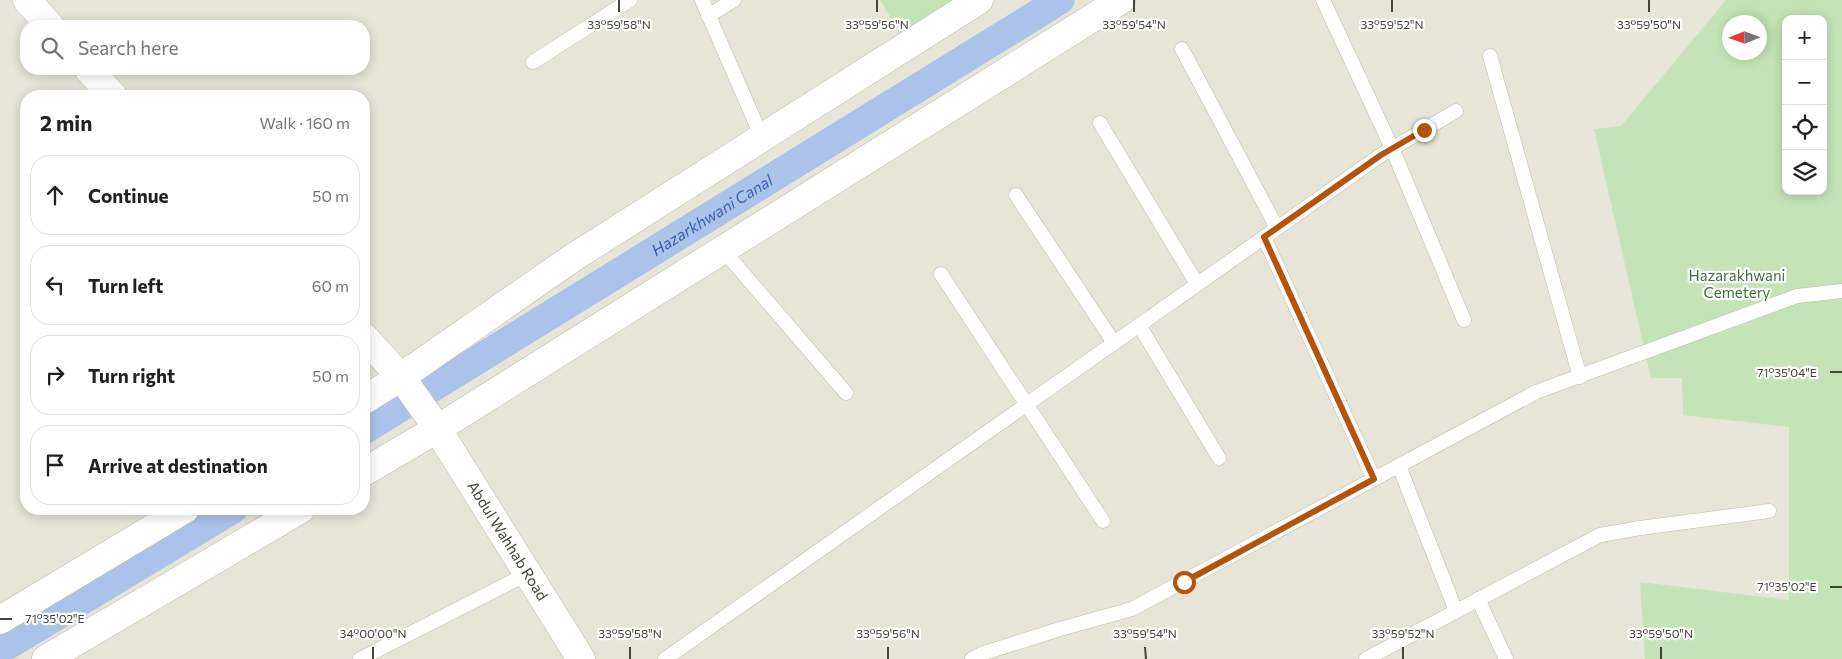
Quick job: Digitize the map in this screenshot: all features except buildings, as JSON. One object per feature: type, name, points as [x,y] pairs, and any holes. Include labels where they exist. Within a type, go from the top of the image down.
[{"type":"street","points":[[26,0],[44,20]]},
{"type":"street","points":[[370,396],[401,377],[574,257],[980,0]]},
{"type":"street","points":[[370,468],[435,426],[723,250],[1121,0]]},
{"type":"street","points":[[94,75],[107,90]]},
{"type":"street","name":"Abdul Wahhab Road","points":[[370,343],[401,377],[435,426],[581,659]]},
{"type":"street","points":[[0,620],[175,515]]},
{"type":"street","points":[[46,659],[291,515]]},
{"type":"lane","points":[[533,62],[630,0]]},
{"type":"lane","points":[[702,0],[762,138]]},
{"type":"lane","points":[[708,16],[734,0]]},
{"type":"lane","points":[[1323,0],[1392,148],[1464,320]]},
{"type":"lane","points":[[1182,49],[1277,228]]},
{"type":"lane","points":[[1490,56],[1580,377]]},
{"type":"lane","points":[[665,659],[1392,148],[1456,112]]},
{"type":"lane","points":[[1100,124],[1197,284]]},
{"type":"lane","points":[[1016,195],[1114,343]]},
{"type":"lane","points":[[1264,237],[1374,479]]},
{"type":"lane","points":[[723,250],[846,393]]},
{"type":"lane","points":[[941,274],[1103,521]]},
{"type":"lane","points":[[972,659],[984,653],[1060,629],[1132,610],[1536,392],[1797,296],[1842,291]]},
{"type":"lane","points":[[1140,325],[1219,458]]},
{"type":"lane","points":[[1399,466],[1456,611]]},
{"type":"lane","points":[[1366,659],[1600,535],[1769,511]]},
{"type":"lane","points":[[360,659],[527,574]]},
{"type":"lane","points":[[1478,599],[1506,659]]},
{"type":"shaded area","points":[[0,0],[1842,0],[1842,659],[0,659]]},
{"type":"green space","points":[[880,0],[982,0],[907,45]]},
{"type":"green space","name":"Hazarakhwani Cemetery","points":[[1726,0],[1842,0],[1842,659],[1645,659],[1640,582],[1789,600],[1789,427],[1683,415],[1682,378],[1651,378],[1594,129],[1621,126]]},
{"type":"waterway","name":"Hazarkhwani Canal","points":[[370,426],[1060,0]]},
{"type":"waterway","name":"Hazarkhwani Canal","points":[[0,650],[223,515]]},
{"type":"route","points":[[1184,582],[1374,479],[1264,237],[1381,155],[1424,130]]}]
